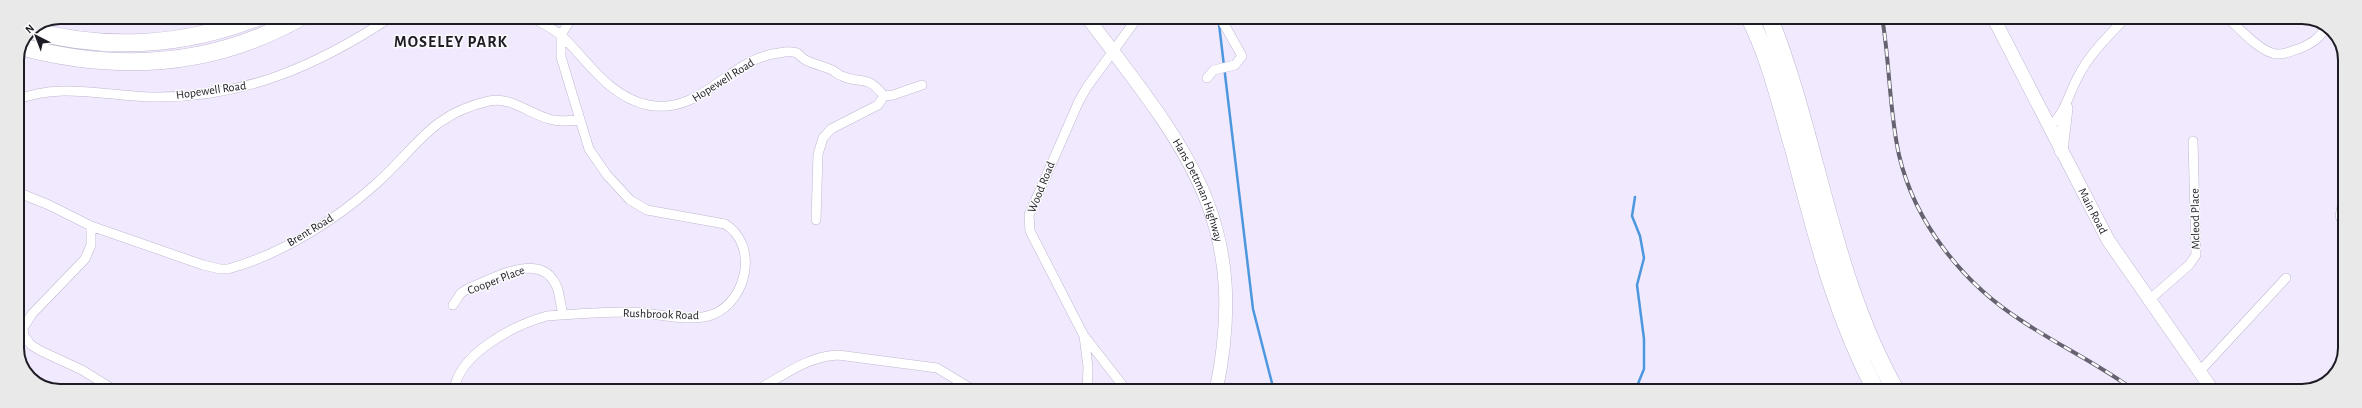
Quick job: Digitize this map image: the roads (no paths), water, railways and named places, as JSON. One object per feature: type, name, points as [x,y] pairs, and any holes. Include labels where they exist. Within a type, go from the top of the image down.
[{"type":"highway","points":[[38,32],[68,38],[99,42],[156,42],[209,34],[238,24]]},
{"type":"highway","points":[[26,48],[73,59],[99,61],[143,62],[178,59],[215,52],[250,40],[285,24]]},
{"type":"highway","points":[[1752,24],[1777,89],[1836,304],[1852,345],[1872,384]]},
{"type":"highway","points":[[1771,24],[1787,64],[1852,296],[1876,356],[1892,384]]},
{"type":"main road","name":"Hans Dettman Highway","points":[[1092,24],[1174,136],[1194,171],[1213,214],[1223,254],[1227,308],[1225,342],[1217,384]]},
{"type":"main road","name":"Main Road","points":[[1997,24],[2108,240],[2208,384]]},
{"type":"main road","points":[[2061,151],[2066,108]]},
{"type":"street","name":"Hopewell Road","points":[[24,97],[58,90],[153,97],[228,90],[289,73],[350,44],[380,24]]},
{"type":"street","name":"Hopewell Road","points":[[543,24],[561,35],[602,79],[633,100],[647,105],[665,107],[682,104],[712,88],[741,67],[769,54],[796,53],[804,59],[834,71],[849,72],[856,78],[869,81],[884,96]]},
{"type":"street","points":[[568,24],[561,35],[561,57],[579,120]]},
{"type":"street","name":"Wood Road","points":[[1087,384],[1088,373],[1084,336],[1050,273],[1028,223],[1031,207],[1070,120],[1087,87],[1133,24]]},
{"type":"street","points":[[1208,78],[1214,70],[1235,65],[1242,56],[1224,24]]},
{"type":"street","points":[[2049,128],[2066,108],[2074,84],[2085,65],[2120,24]]},
{"type":"street","points":[[2235,24],[2261,47],[2276,54],[2284,54],[2307,45],[2318,39],[2323,31]]},
{"type":"street","points":[[816,220],[818,154],[823,138],[831,129],[878,105],[884,96],[893,96],[922,85]]},
{"type":"street","name":"Brent Road","points":[[24,195],[49,205],[91,226],[207,266],[220,270],[228,269],[285,246],[307,234],[351,204],[378,183],[432,127],[451,116],[479,104],[500,100],[548,119],[560,122],[579,120]]},
{"type":"street","name":"Rushbrook Road","points":[[455,384],[466,363],[501,337],[534,320],[563,315],[635,312],[692,317],[714,314],[729,303],[743,278],[747,262],[746,251],[740,236],[734,229],[725,224],[647,210],[630,200],[607,176],[594,157],[579,120]]},
{"type":"street","name":"Mcleod Place","points":[[2149,300],[2189,265],[2196,255],[2192,141]]},
{"type":"street","points":[[24,324],[85,259],[91,246],[91,226]]},
{"type":"street","name":"Cooper Place","points":[[453,305],[461,293],[469,288],[528,267],[542,271],[552,281],[557,289],[563,315]]},
{"type":"street","points":[[2199,372],[2286,278]]},
{"type":"street","points":[[1084,336],[1122,384]]},
{"type":"street","points":[[24,338],[31,345],[82,370],[105,384]]},
{"type":"street","points":[[767,384],[804,363],[825,355],[838,355],[937,368],[963,384]]},
{"type":"waterway","points":[[1219,24],[1253,309],[1272,384]]},
{"type":"waterway","points":[[1635,197],[1632,216],[1640,236],[1644,258],[1637,285],[1644,339],[1644,369],[1638,384]]},
{"type":"railway","points":[[1883,24],[1893,121],[1899,155],[1906,180],[1917,205],[1930,228],[1945,250],[1962,270],[2001,306],[2036,330],[2125,384]]},
{"type":"district","name":"MOSELEY PARK","points":[[451,42]]}]
